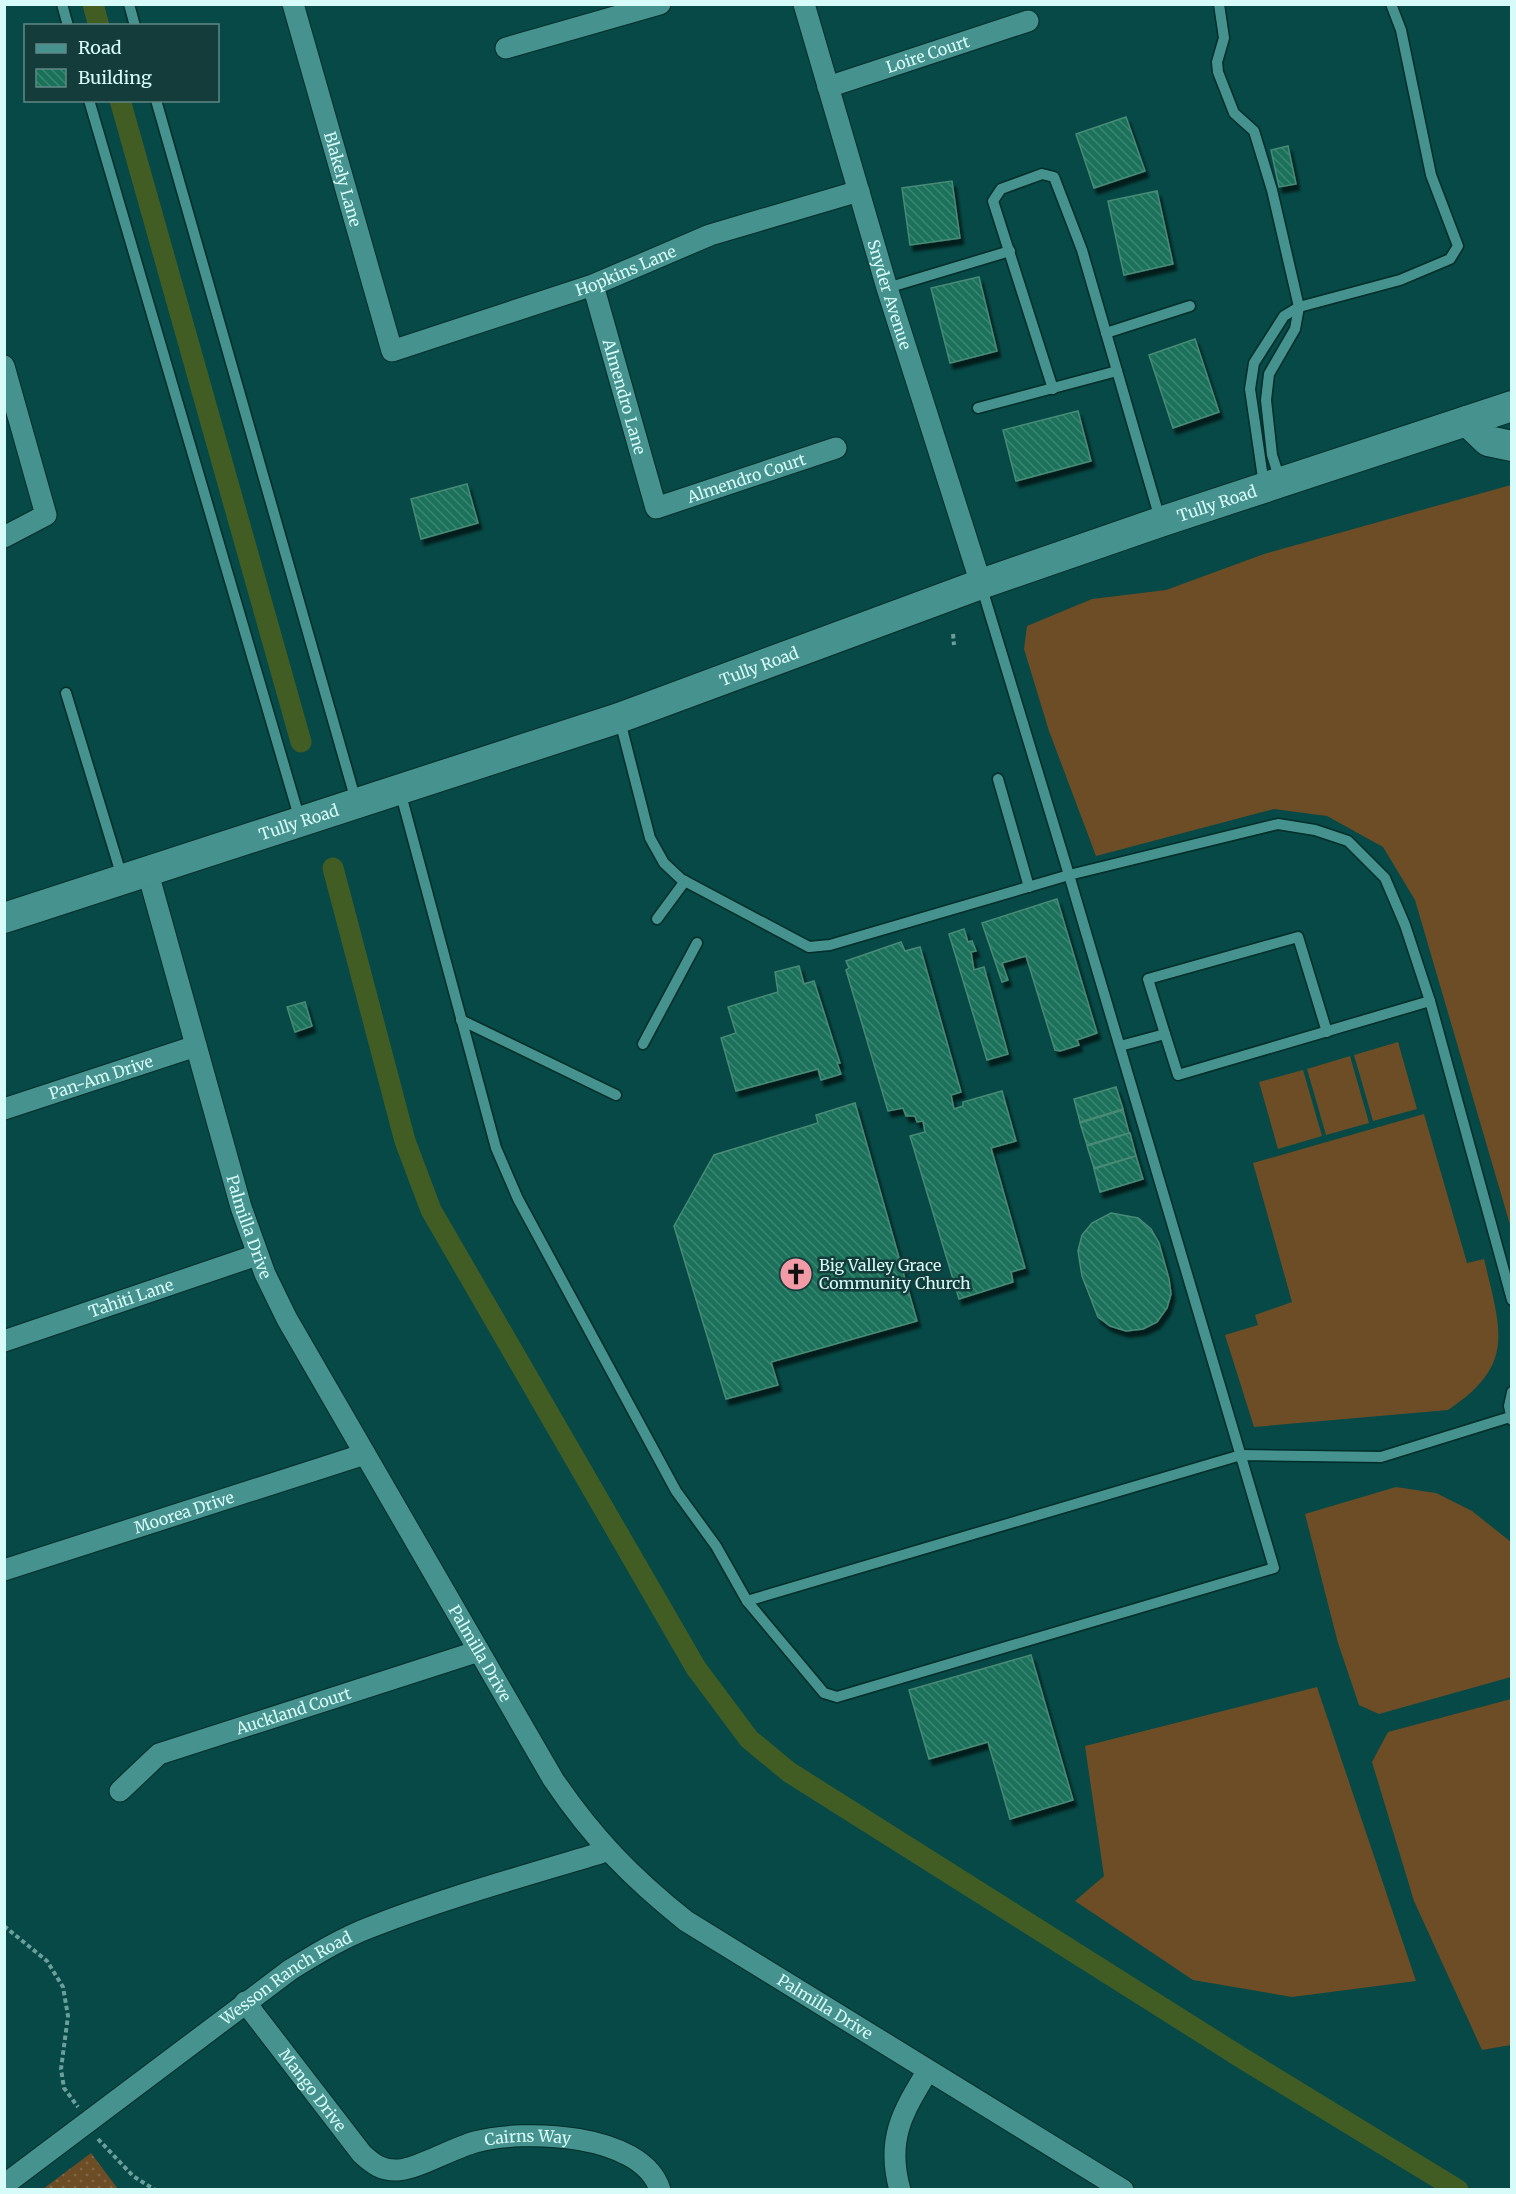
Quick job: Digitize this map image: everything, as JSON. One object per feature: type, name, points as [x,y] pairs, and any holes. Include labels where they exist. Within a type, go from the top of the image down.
[{"type":"main road","name":"Tully Road","points":[[4,918],[619,718],[1160,522],[1467,421],[1512,404]]},
{"type":"main road","points":[[1467,421],[1488,441],[1512,446]]},
{"type":"street","name":"Blakely Lane","points":[[293,4],[392,351]]},
{"type":"street","points":[[506,48],[660,4]]},
{"type":"street","name":"Snyder Avenue","points":[[804,4],[887,288],[981,585]]},
{"type":"street","name":"Loire Court","points":[[828,87],[1028,21]]},
{"type":"street","name":"Hopkins Lane","points":[[392,351],[593,285],[710,235],[859,191]]},
{"type":"street","name":"Almendro Lane","points":[[593,285],[656,508]]},
{"type":"street","points":[[4,366],[46,515],[4,537]]},
{"type":"street","name":"Almendro Court","points":[[656,508],[836,448]]},
{"type":"street","name":"Palmilla Drive","points":[[135,877],[196,1046],[258,1255],[286,1319],[553,1779],[581,1820],[607,1851],[648,1891],[686,1922],[927,2072],[1123,2190]]},
{"type":"street","name":"Pan-Am Drive","points":[[4,1109],[196,1046]]},
{"type":"street","name":"Tahiti Lane","points":[[4,1341],[258,1255]]},
{"type":"street","name":"Moorea Drive","points":[[4,1570],[365,1454]]},
{"type":"street","name":"Auckland Court","points":[[120,1791],[159,1754],[479,1651]]},
{"type":"street","name":"Wesson Ranch Road","points":[[4,2185],[290,1970],[370,1927],[607,1851]]},
{"type":"street","name":"Mango Drive","points":[[245,2002],[362,2154],[373,2164],[386,2170]]},
{"type":"street","points":[[900,2190],[894,2149],[897,2130],[905,2107],[927,2072]]},
{"type":"street","name":"Cairns Way","points":[[386,2170],[410,2168],[445,2151],[477,2141],[506,2136],[538,2135],[596,2143],[628,2155],[643,2163],[659,2187]]},
{"type":"lane","points":[[62,4],[67,24]]},
{"type":"lane","points":[[129,4],[134,24]]},
{"type":"lane","points":[[1219,4],[1224,38],[1217,62],[1218,72],[1234,113],[1254,131],[1272,190],[1299,307],[1295,329],[1269,374],[1267,391],[1273,485]]},
{"type":"lane","points":[[1273,485],[1250,389],[1254,363],[1284,316],[1299,307],[1400,280],[1449,259],[1458,246],[1431,175],[1401,30],[1391,4]]},
{"type":"lane","points":[[90,102],[301,823]]},
{"type":"lane","points":[[157,102],[357,805]]},
{"type":"lane","points":[[1053,389],[993,201],[1001,189],[1042,174],[1054,177],[1082,250],[1160,522]]},
{"type":"lane","points":[[887,288],[1010,251]]},
{"type":"lane","points":[[1106,333],[1190,306]]},
{"type":"lane","points":[[978,408],[1117,371]]},
{"type":"lane","points":[[400,791],[496,1148],[518,1199],[676,1491],[716,1546],[747,1601],[824,1693],[837,1697],[1263,1572],[1274,1568],[981,585]]},
{"type":"lane","points":[[66,693],[135,877]]},
{"type":"lane","points":[[619,718],[650,838],[664,862],[685,881],[809,946],[830,945],[1069,875],[1278,824],[1315,830],[1348,841],[1386,878],[1430,1001],[1512,1300]]},
{"type":"lane","points":[[998,779],[1029,887]]},
{"type":"lane","points":[[657,919],[685,881]]},
{"type":"lane","points":[[1327,1032],[1298,937],[1148,979],[1178,1075],[1327,1032],[1430,1001]]},
{"type":"lane","points":[[643,1044],[696,943]]},
{"type":"lane","points":[[461,1020],[616,1095]]},
{"type":"lane","points":[[1120,1046],[1165,1034]]},
{"type":"lane","points":[[747,1601],[1241,1455],[1381,1457],[1511,1418],[1509,1406],[1512,1392]]},
{"type":"path","points":[[953,634],[954,645]]},
{"type":"path","points":[[4,1926],[16,1933],[47,1961],[63,1987],[68,2016],[61,2070],[64,2088],[115,2159],[133,2176],[155,2190]]},
{"type":"shaded area","points":[[1512,485],[1511,1228],[1415,900],[1383,847],[1327,816],[1274,809],[1096,856],[1049,731],[1024,649],[1027,626],[1092,599],[1166,590],[1264,554]]},
{"type":"shaded area","points":[[1398,1042],[1417,1109],[1373,1121],[1354,1055]]},
{"type":"shaded area","points":[[1350,1056],[1369,1123],[1326,1135],[1307,1069]]},
{"type":"shaded area","points":[[1303,1070],[1322,1136],[1278,1149],[1259,1082]]},
{"type":"shaded area","points":[[1424,1114],[1467,1263],[1484,1259],[1498,1327],[1498,1345],[1494,1361],[1485,1378],[1470,1394],[1448,1410],[1254,1427],[1225,1335],[1258,1325],[1255,1315],[1292,1302],[1253,1163]]},
{"type":"shaded area","points":[[1396,1487],[1436,1493],[1472,1511],[1511,1542],[1511,1677],[1379,1714],[1359,1705],[1338,1643],[1305,1514]]},
{"type":"shaded area","points":[[1317,1687],[1416,1981],[1292,1997],[1193,1980],[1075,1901],[1104,1876],[1085,1746]]},
{"type":"shaded area","points":[[1511,1699],[1511,2045],[1482,2050],[1414,1901],[1372,1762],[1388,1732]]},
{"type":"shaded area","points":[[91,2153],[118,2189],[43,2189]]},
{"type":"building","points":[[1126,117],[1145,171],[1094,188],[1076,134]]},
{"type":"building","points":[[1288,146],[1296,184],[1279,187],[1271,150]]},
{"type":"building","points":[[952,181],[960,238],[910,245],[902,188]]},
{"type":"building","points":[[1157,191],[1173,264],[1124,275],[1108,201]]},
{"type":"building","points":[[979,277],[997,351],[950,363],[931,288]]},
{"type":"building","points":[[1195,339],[1219,412],[1173,428],[1149,355]]},
{"type":"building","points":[[1078,411],[1091,461],[1016,481],[1003,430]]},
{"type":"building","points":[[467,484],[478,523],[421,539],[411,499]]},
{"type":"building","points":[[1057,899],[1097,1033],[1077,1040],[1079,1045],[1060,1051],[1055,1050],[1026,956],[1002,963],[1008,980],[1002,982],[982,923]]},
{"type":"building","points":[[964,929],[968,942],[972,941],[976,951],[971,952],[974,970],[984,967],[1008,1054],[987,1060],[949,934]]},
{"type":"building","name":"Big Valley Grace Community Church","points":[[901,942],[905,951],[920,947],[961,1092],[951,1095],[954,1109],[963,1106],[963,1102],[1002,1091],[1016,1141],[991,1148],[1025,1268],[1011,1272],[1013,1282],[959,1299],[910,1136],[925,1132],[923,1121],[917,1122],[915,1116],[906,1116],[903,1108],[888,1111],[846,970],[849,968],[846,961]]},
{"type":"building","points":[[799,966],[804,984],[814,981],[840,1063],[837,1063],[841,1074],[821,1080],[818,1069],[736,1091],[721,1038],[736,1033],[728,1007],[778,992],[775,972]]},
{"type":"building","points":[[305,1002],[312,1026],[295,1032],[287,1007]]},
{"type":"building","points":[[1116,1087],[1123,1109],[1080,1122],[1074,1099]]},
{"type":"building","name":"Big Valley Grace Community Church","points":[[855,1103],[917,1321],[771,1362],[778,1385],[726,1399],[674,1226],[714,1155],[818,1123],[816,1115]]},
{"type":"building","points":[[1123,1110],[1129,1133],[1087,1145],[1080,1123]]},
{"type":"building","points":[[1130,1133],[1136,1156],[1094,1168],[1087,1146]]},
{"type":"building","points":[[1136,1156],[1143,1179],[1100,1192],[1094,1169]]},
{"type":"building","points":[[1111,1213],[1138,1218],[1151,1229],[1159,1243],[1169,1279],[1171,1294],[1167,1308],[1157,1322],[1143,1329],[1126,1331],[1110,1326],[1098,1317],[1082,1276],[1078,1251],[1082,1235],[1092,1223]]},
{"type":"building","points":[[1031,1655],[1073,1800],[1010,1819],[988,1742],[929,1759],[909,1690]]},
{"type":"waterway","points":[[93,4],[98,24]]},
{"type":"waterway","points":[[121,102],[301,742]]},
{"type":"waterway","points":[[333,868],[405,1141],[431,1210],[696,1668],[749,1739],[789,1772],[1242,2058],[1458,2190]]},
{"type":"place","name":"Big Valley Grace Community Church","points":[[796,1274]]}]
